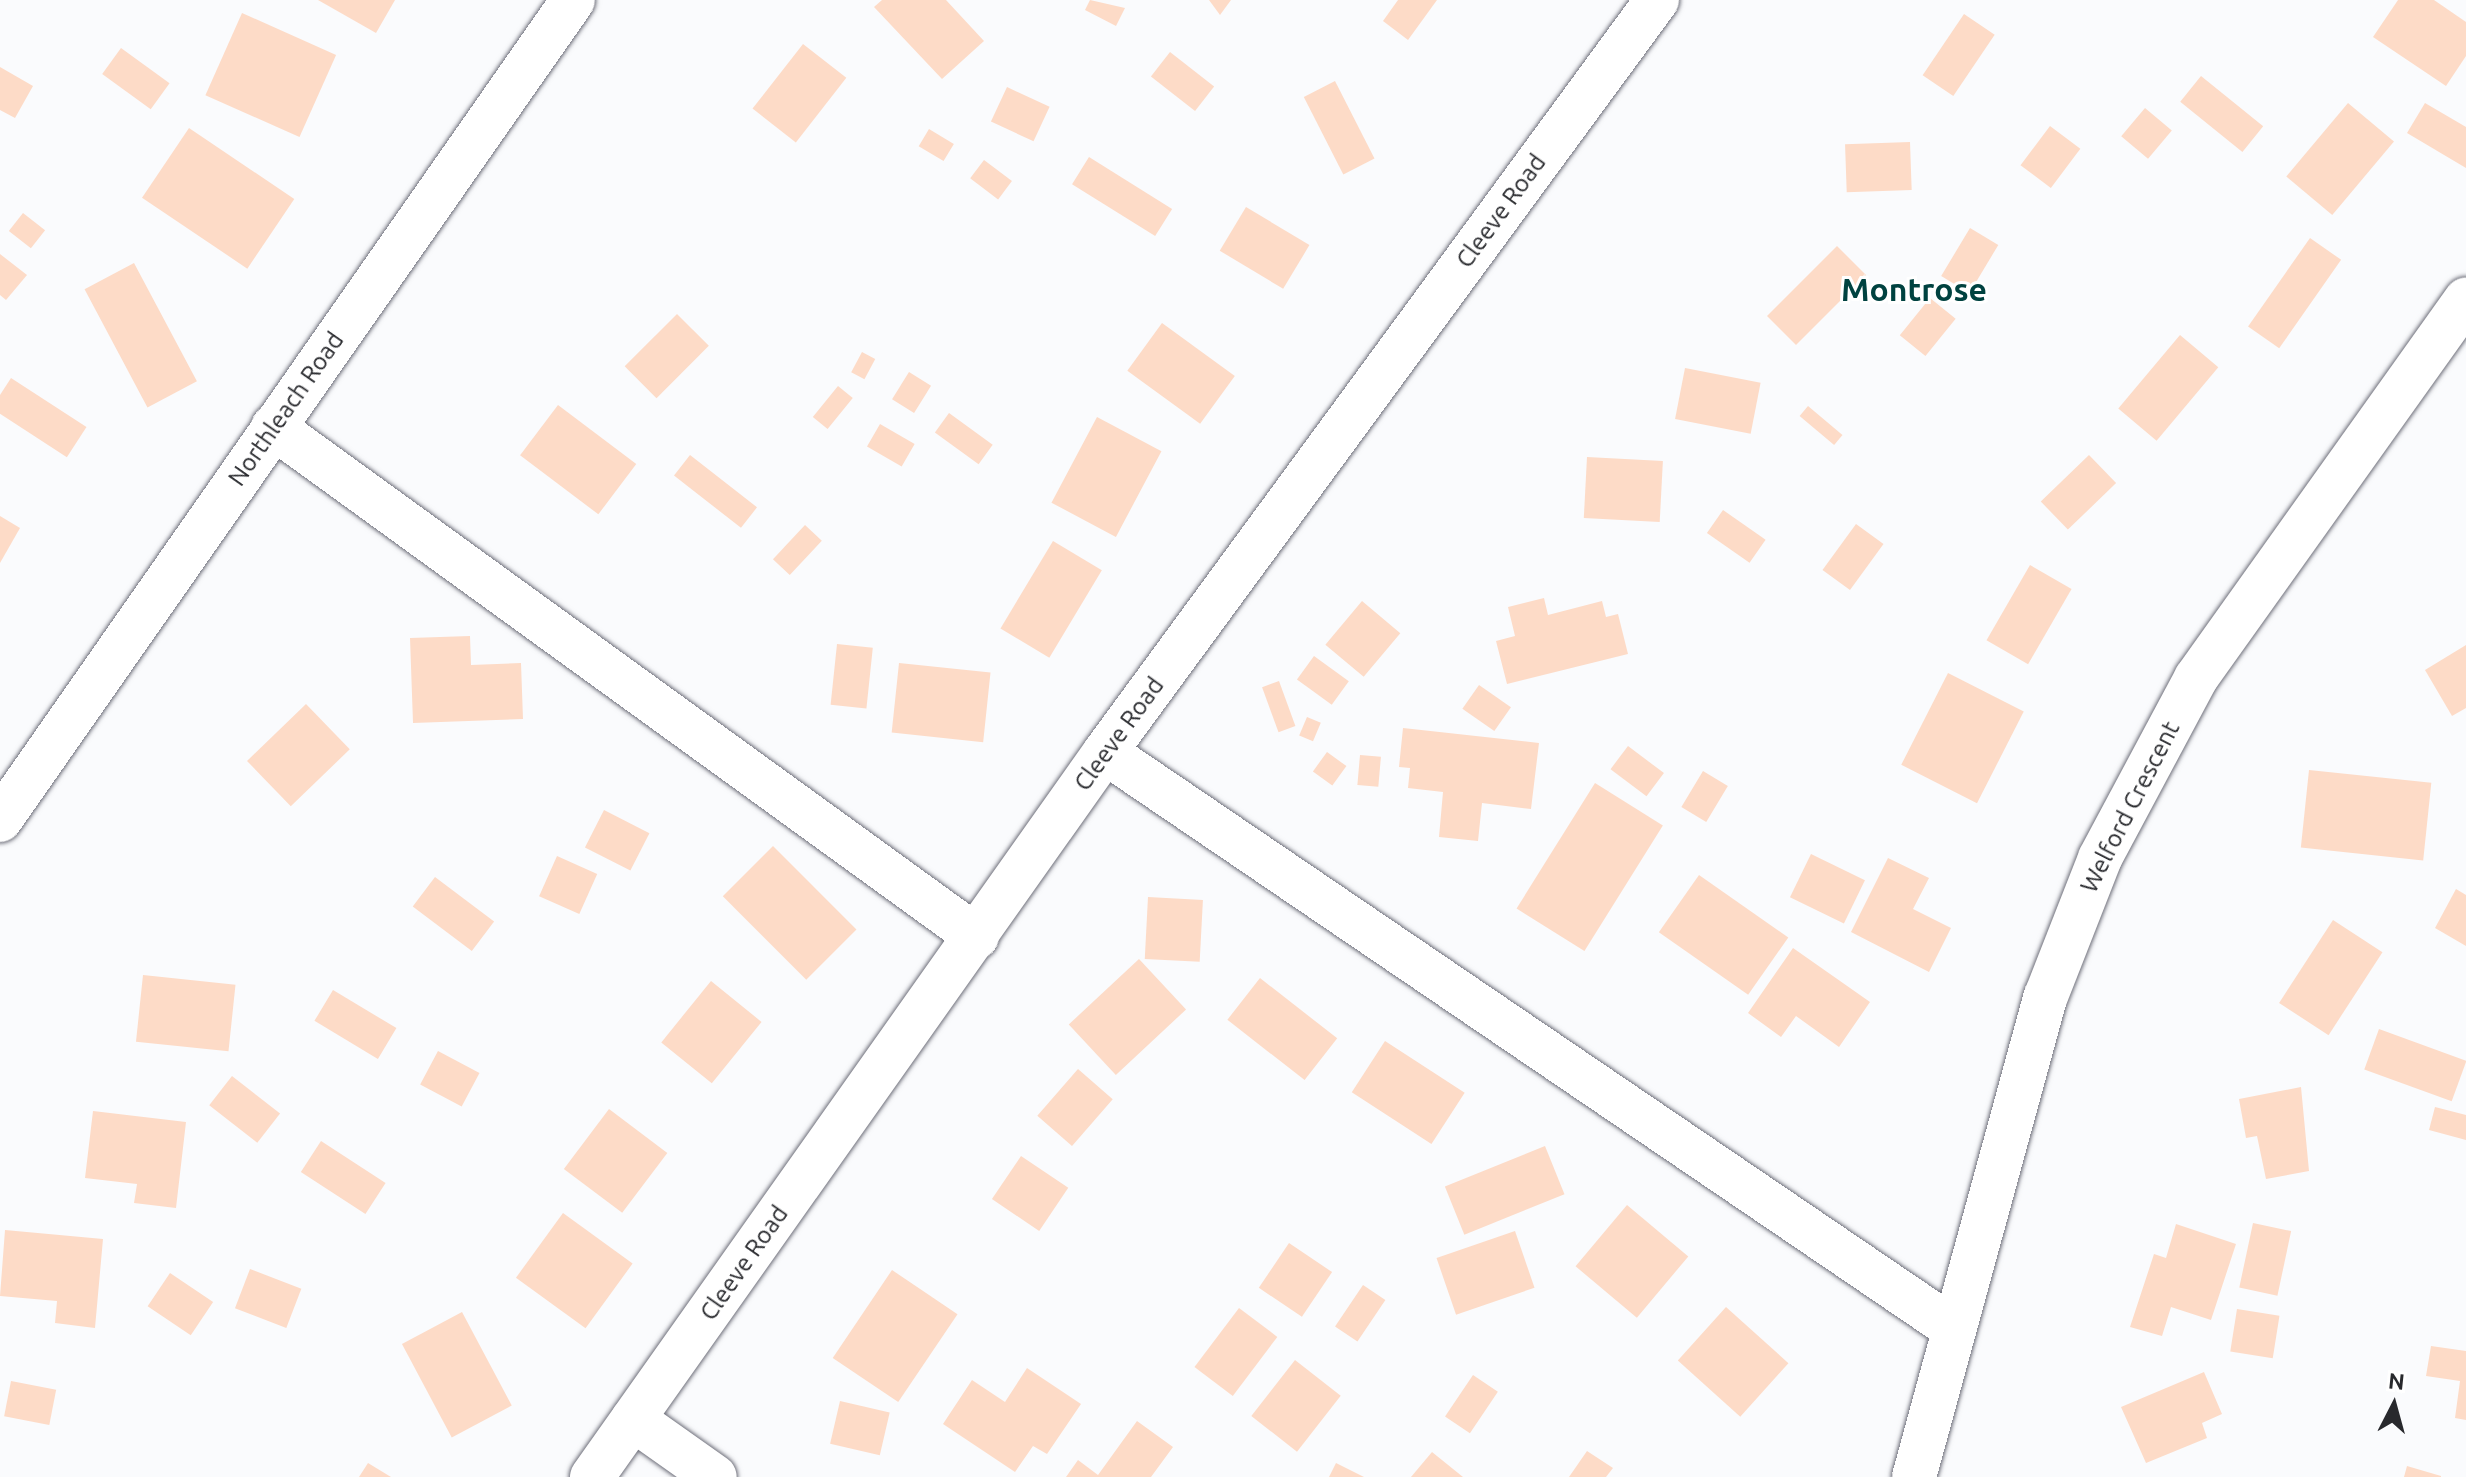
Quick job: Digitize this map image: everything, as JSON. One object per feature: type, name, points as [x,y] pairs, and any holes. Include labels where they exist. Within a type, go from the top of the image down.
[{"type":"street","name":"Northleach Road","points":[[0,820],[573,0]]},
{"type":"street","name":"Cleeve Road","points":[[592,1477],[1105,752],[1657,0]]},
{"type":"street","name":"Welford Crescent","points":[[1914,1477],[1950,1326],[2046,996],[2100,858],[2196,678],[2466,299]]},
{"type":"street","points":[[273,427],[977,937]]},
{"type":"street","points":[[1105,752],[1950,1326]]},
{"type":"street","points":[[633,1419],[715,1477]]},
{"type":"building","points":[[318,0],[395,0],[376,33]]},
{"type":"building","points":[[882,0],[946,0],[984,41],[942,79],[874,7]]},
{"type":"building","points":[[1090,0],[1125,8],[1116,26],[1085,10]]},
{"type":"building","points":[[1209,0],[1231,0],[1220,15]]},
{"type":"building","points":[[1398,0],[1437,0],[1408,40],[1383,21]]},
{"type":"building","points":[[2398,0],[2434,0],[2466,22],[2466,56],[2446,86],[2373,37]]},
{"type":"building","points":[[242,13],[336,55],[299,137],[205,95]]},
{"type":"building","points":[[1964,14],[1995,35],[1953,96],[1923,75]]},
{"type":"building","points":[[803,44],[846,78],[796,142],[753,109]]},
{"type":"building","points":[[121,48],[170,83],[151,109],[102,74]]},
{"type":"building","points":[[1170,52],[1214,86],[1195,111],[1151,76]]},
{"type":"building","points":[[0,67],[33,86],[15,118],[0,110]]},
{"type":"building","points":[[2201,76],[2263,126],[2242,152],[2180,102]]},
{"type":"building","points":[[1335,81],[1374,159],[1343,174],[1304,97]]},
{"type":"building","points":[[1007,87],[1050,107],[1034,141],[991,121]]},
{"type":"building","points":[[2348,103],[2394,142],[2332,215],[2286,177]]},
{"type":"building","points":[[2425,103],[2466,127],[2466,168],[2407,133]]},
{"type":"building","points":[[2145,108],[2172,130],[2148,159],[2121,136]]},
{"type":"building","points":[[2050,126],[2080,149],[2051,188],[2021,165]]},
{"type":"building","points":[[189,128],[294,199],[247,269],[142,198]]},
{"type":"building","points":[[929,129],[954,144],[944,161],[919,146]]},
{"type":"building","points":[[1910,142],[1912,190],[1847,192],[1845,144]]},
{"type":"building","points":[[1089,157],[1172,209],[1155,236],[1072,184]]},
{"type":"building","points":[[984,160],[1012,181],[998,199],[970,178]]},
{"type":"building","points":[[1246,207],[1309,245],[1283,289],[1220,251]]},
{"type":"building","points":[[23,213],[45,230],[31,248],[9,231]]},
{"type":"building","points":[[1970,228],[1998,245],[1969,293],[1941,276]]},
{"type":"building","points":[[2310,238],[2341,260],[2279,348],[2248,326]]},
{"type":"building","points":[[1837,246],[1866,275],[1796,345],[1767,316]]},
{"type":"building","points":[[0,254],[27,275],[6,300],[0,295]]},
{"type":"building","points":[[134,263],[197,381],[147,408],[85,289]]},
{"type":"building","points":[[1930,298],[1956,319],[1925,356],[1900,335]]},
{"type":"building","points":[[677,314],[709,346],[656,398],[625,366]]},
{"type":"building","points":[[1162,323],[1235,376],[1200,424],[1127,371]]},
{"type":"building","points":[[2180,335],[2218,367],[2157,441],[2118,409]]},
{"type":"building","points":[[862,352],[875,359],[864,379],[851,372]]},
{"type":"building","points":[[1685,368],[1761,383],[1751,434],[1675,419]]},
{"type":"building","points":[[909,372],[931,386],[914,413],[892,399]]},
{"type":"building","points":[[11,378],[86,427],[67,457],[0,414],[0,395]]},
{"type":"building","points":[[838,386],[853,398],[828,429],[813,417]]},
{"type":"building","points":[[558,405],[636,464],[598,514],[520,455]]},
{"type":"building","points":[[1808,406],[1842,435],[1834,445],[1800,416]]},
{"type":"building","points":[[949,413],[993,445],[979,464],[935,432]]},
{"type":"building","points":[[1097,417],[1161,451],[1116,537],[1051,503]]},
{"type":"building","points":[[880,424],[915,444],[902,467],[867,447]]},
{"type":"building","points":[[690,455],[757,507],[741,528],[674,475]]},
{"type":"building","points":[[2089,455],[2116,483],[2068,530],[2041,502]]},
{"type":"building","points":[[1587,457],[1663,461],[1660,522],[1584,518]]},
{"type":"building","points":[[1723,510],[1766,540],[1750,563],[1707,533]]},
{"type":"building","points":[[0,516],[20,528],[0,563]]},
{"type":"building","points":[[1856,524],[1884,544],[1850,590],[1822,570]]},
{"type":"building","points":[[805,525],[822,541],[790,575],[773,559]]},
{"type":"building","points":[[1053,541],[1102,570],[1049,658],[1000,628]]},
{"type":"building","points":[[2030,565],[2072,589],[2028,664],[1986,640]]},
{"type":"building","points":[[1544,598],[1548,615],[1602,601],[1606,617],[1618,614],[1628,654],[1507,684],[1496,641],[1515,636],[1508,607]]},
{"type":"building","points":[[1362,601],[1400,633],[1364,677],[1325,645]]},
{"type":"building","points":[[470,636],[471,665],[521,663],[523,719],[413,723],[410,638]]},
{"type":"building","points":[[837,644],[873,648],[866,708],[831,705]]},
{"type":"building","points":[[2466,645],[2466,708],[2452,716],[2425,670]]},
{"type":"building","points":[[1314,656],[1349,681],[1332,705],[1297,679]]},
{"type":"building","points":[[899,663],[990,673],[983,742],[892,733]]},
{"type":"building","points":[[1948,673],[2024,712],[1977,803],[1901,765]]},
{"type":"building","points":[[1279,681],[1295,726],[1279,732],[1262,687]]},
{"type":"building","points":[[1479,685],[1511,707],[1494,731],[1462,709]]},
{"type":"building","points":[[306,704],[350,749],[291,806],[247,761]]},
{"type":"building","points":[[1307,717],[1321,723],[1313,741],[1299,735]]},
{"type":"building","points":[[1403,728],[1539,743],[1531,809],[1482,803],[1478,841],[1439,837],[1443,792],[1408,788],[1410,768],[1399,767]]},
{"type":"building","points":[[1628,746],[1664,773],[1646,796],[1611,769]]},
{"type":"building","points":[[1327,752],[1346,766],[1332,786],[1313,771]]},
{"type":"building","points":[[1360,755],[1381,757],[1378,787],[1357,785]]},
{"type":"building","points":[[2309,770],[2431,783],[2423,860],[2301,848]]},
{"type":"building","points":[[1703,771],[1728,786],[1706,822],[1681,807]]},
{"type":"building","points":[[1595,783],[1663,825],[1584,951],[1517,909]]},
{"type":"building","points":[[604,810],[649,833],[630,871],[585,847]]},
{"type":"building","points":[[773,846],[856,929],[806,980],[723,896]]},
{"type":"building","points":[[1811,854],[1865,880],[1844,923],[1790,897]]},
{"type":"building","points":[[557,856],[597,874],[579,914],[539,896]]},
{"type":"building","points":[[1888,858],[1929,878],[1913,909],[1951,928],[1929,972],[1851,932]]},
{"type":"building","points":[[1699,875],[1788,938],[1748,995],[1659,932]]},
{"type":"building","points":[[435,877],[494,922],[472,951],[413,907]]},
{"type":"building","points":[[2456,889],[2466,895],[2466,946],[2435,928]]},
{"type":"building","points":[[1148,897],[1203,900],[1200,962],[1145,959]]},
{"type":"building","points":[[2333,920],[2382,952],[2329,1035],[2279,1003]]},
{"type":"building","points":[[1793,948],[1870,1002],[1839,1047],[1796,1016],[1781,1037],[1748,1013]]},
{"type":"building","points":[[1139,959],[1186,1009],[1116,1075],[1069,1024]]},
{"type":"building","points":[[143,975],[235,985],[228,1051],[136,1042]]},
{"type":"building","points":[[1260,978],[1337,1038],[1305,1080],[1227,1020]]},
{"type":"building","points":[[711,981],[762,1022],[712,1083],[661,1042]]},
{"type":"building","points":[[333,990],[396,1028],[378,1059],[314,1021]]},
{"type":"building","points":[[2379,1029],[2466,1061],[2452,1101],[2364,1069]]},
{"type":"building","points":[[1385,1041],[1465,1093],[1431,1144],[1352,1092]]},
{"type":"building","points":[[438,1051],[479,1073],[462,1107],[420,1085]]},
{"type":"building","points":[[1078,1069],[1113,1099],[1072,1146],[1037,1116]]},
{"type":"building","points":[[232,1076],[280,1114],[257,1143],[209,1105]]},
{"type":"building","points":[[2301,1087],[2309,1171],[2266,1179],[2257,1136],[2246,1138],[2239,1099]]},
{"type":"building","points":[[2435,1107],[2466,1115],[2466,1140],[2429,1130]]},
{"type":"building","points":[[609,1109],[667,1153],[622,1213],[564,1169]]},
{"type":"building","points":[[93,1111],[186,1122],[176,1208],[134,1203],[137,1184],[85,1178]]},
{"type":"building","points":[[321,1141],[386,1183],[365,1214],[301,1172]]},
{"type":"building","points":[[1545,1146],[1564,1194],[1464,1235],[1445,1186]]},
{"type":"building","points":[[1021,1156],[1068,1188],[1039,1231],[992,1199]]},
{"type":"building","points":[[1627,1205],[1688,1256],[1637,1318],[1576,1266]]},
{"type":"building","points":[[563,1213],[633,1264],[586,1328],[516,1278]]},
{"type":"building","points":[[2253,1223],[2291,1231],[2277,1296],[2239,1288]]},
{"type":"building","points":[[2176,1224],[2236,1244],[2211,1320],[2171,1307],[2162,1336],[2130,1327],[2154,1254],[2166,1258]]},
{"type":"building","points":[[5,1230],[103,1239],[95,1328],[55,1323],[57,1301],[0,1296]]},
{"type":"building","points":[[1515,1231],[1535,1288],[1456,1315],[1437,1258]]},
{"type":"building","points":[[1289,1243],[1332,1272],[1302,1317],[1259,1288]]},
{"type":"building","points":[[250,1269],[301,1289],[286,1328],[235,1308]]},
{"type":"building","points":[[892,1270],[957,1314],[898,1402],[833,1358]]},
{"type":"building","points":[[170,1273],[213,1302],[191,1335],[148,1306]]},
{"type":"building","points":[[1363,1285],[1385,1300],[1357,1342],[1335,1326]]},
{"type":"building","points":[[1726,1307],[1788,1363],[1740,1417],[1678,1361]]},
{"type":"building","points":[[1239,1308],[1277,1337],[1233,1396],[1194,1367]]},
{"type":"building","points":[[2237,1309],[2279,1316],[2273,1358],[2230,1351]]},
{"type":"building","points":[[462,1312],[512,1406],[452,1438],[402,1344]]},
{"type":"building","points":[[2431,1346],[2466,1351],[2466,1420],[2455,1418],[2460,1381],[2426,1376]]},
{"type":"building","points":[[1295,1360],[1341,1396],[1297,1452],[1251,1416]]},
{"type":"building","points":[[1027,1368],[1081,1404],[1047,1454],[1033,1446],[1015,1472],[943,1424],[972,1380],[1005,1402]]},
{"type":"building","points":[[2204,1372],[2222,1414],[2202,1423],[2207,1438],[2146,1463],[2121,1407]]},
{"type":"building","points":[[1473,1375],[1498,1392],[1470,1433],[1445,1416]]},
{"type":"building","points":[[11,1381],[56,1390],[49,1425],[4,1416]]},
{"type":"building","points":[[840,1401],[890,1412],[880,1455],[830,1444]]},
{"type":"building","points":[[1137,1421],[1173,1447],[1151,1477],[1066,1477],[1078,1460],[1098,1475]]},
{"type":"building","points":[[1587,1451],[1613,1468],[1606,1477],[1569,1477]]},
{"type":"building","points":[[1432,1452],[1463,1477],[1411,1477]]},
{"type":"building","points":[[368,1463],[391,1477],[359,1477]]},
{"type":"building","points":[[1336,1463],[1364,1477],[1329,1477]]},
{"type":"building","points":[[2407,1466],[2441,1476],[2441,1477],[2404,1477]]},
{"type":"district","name":"Montrose","points":[[1914,289]]}]
